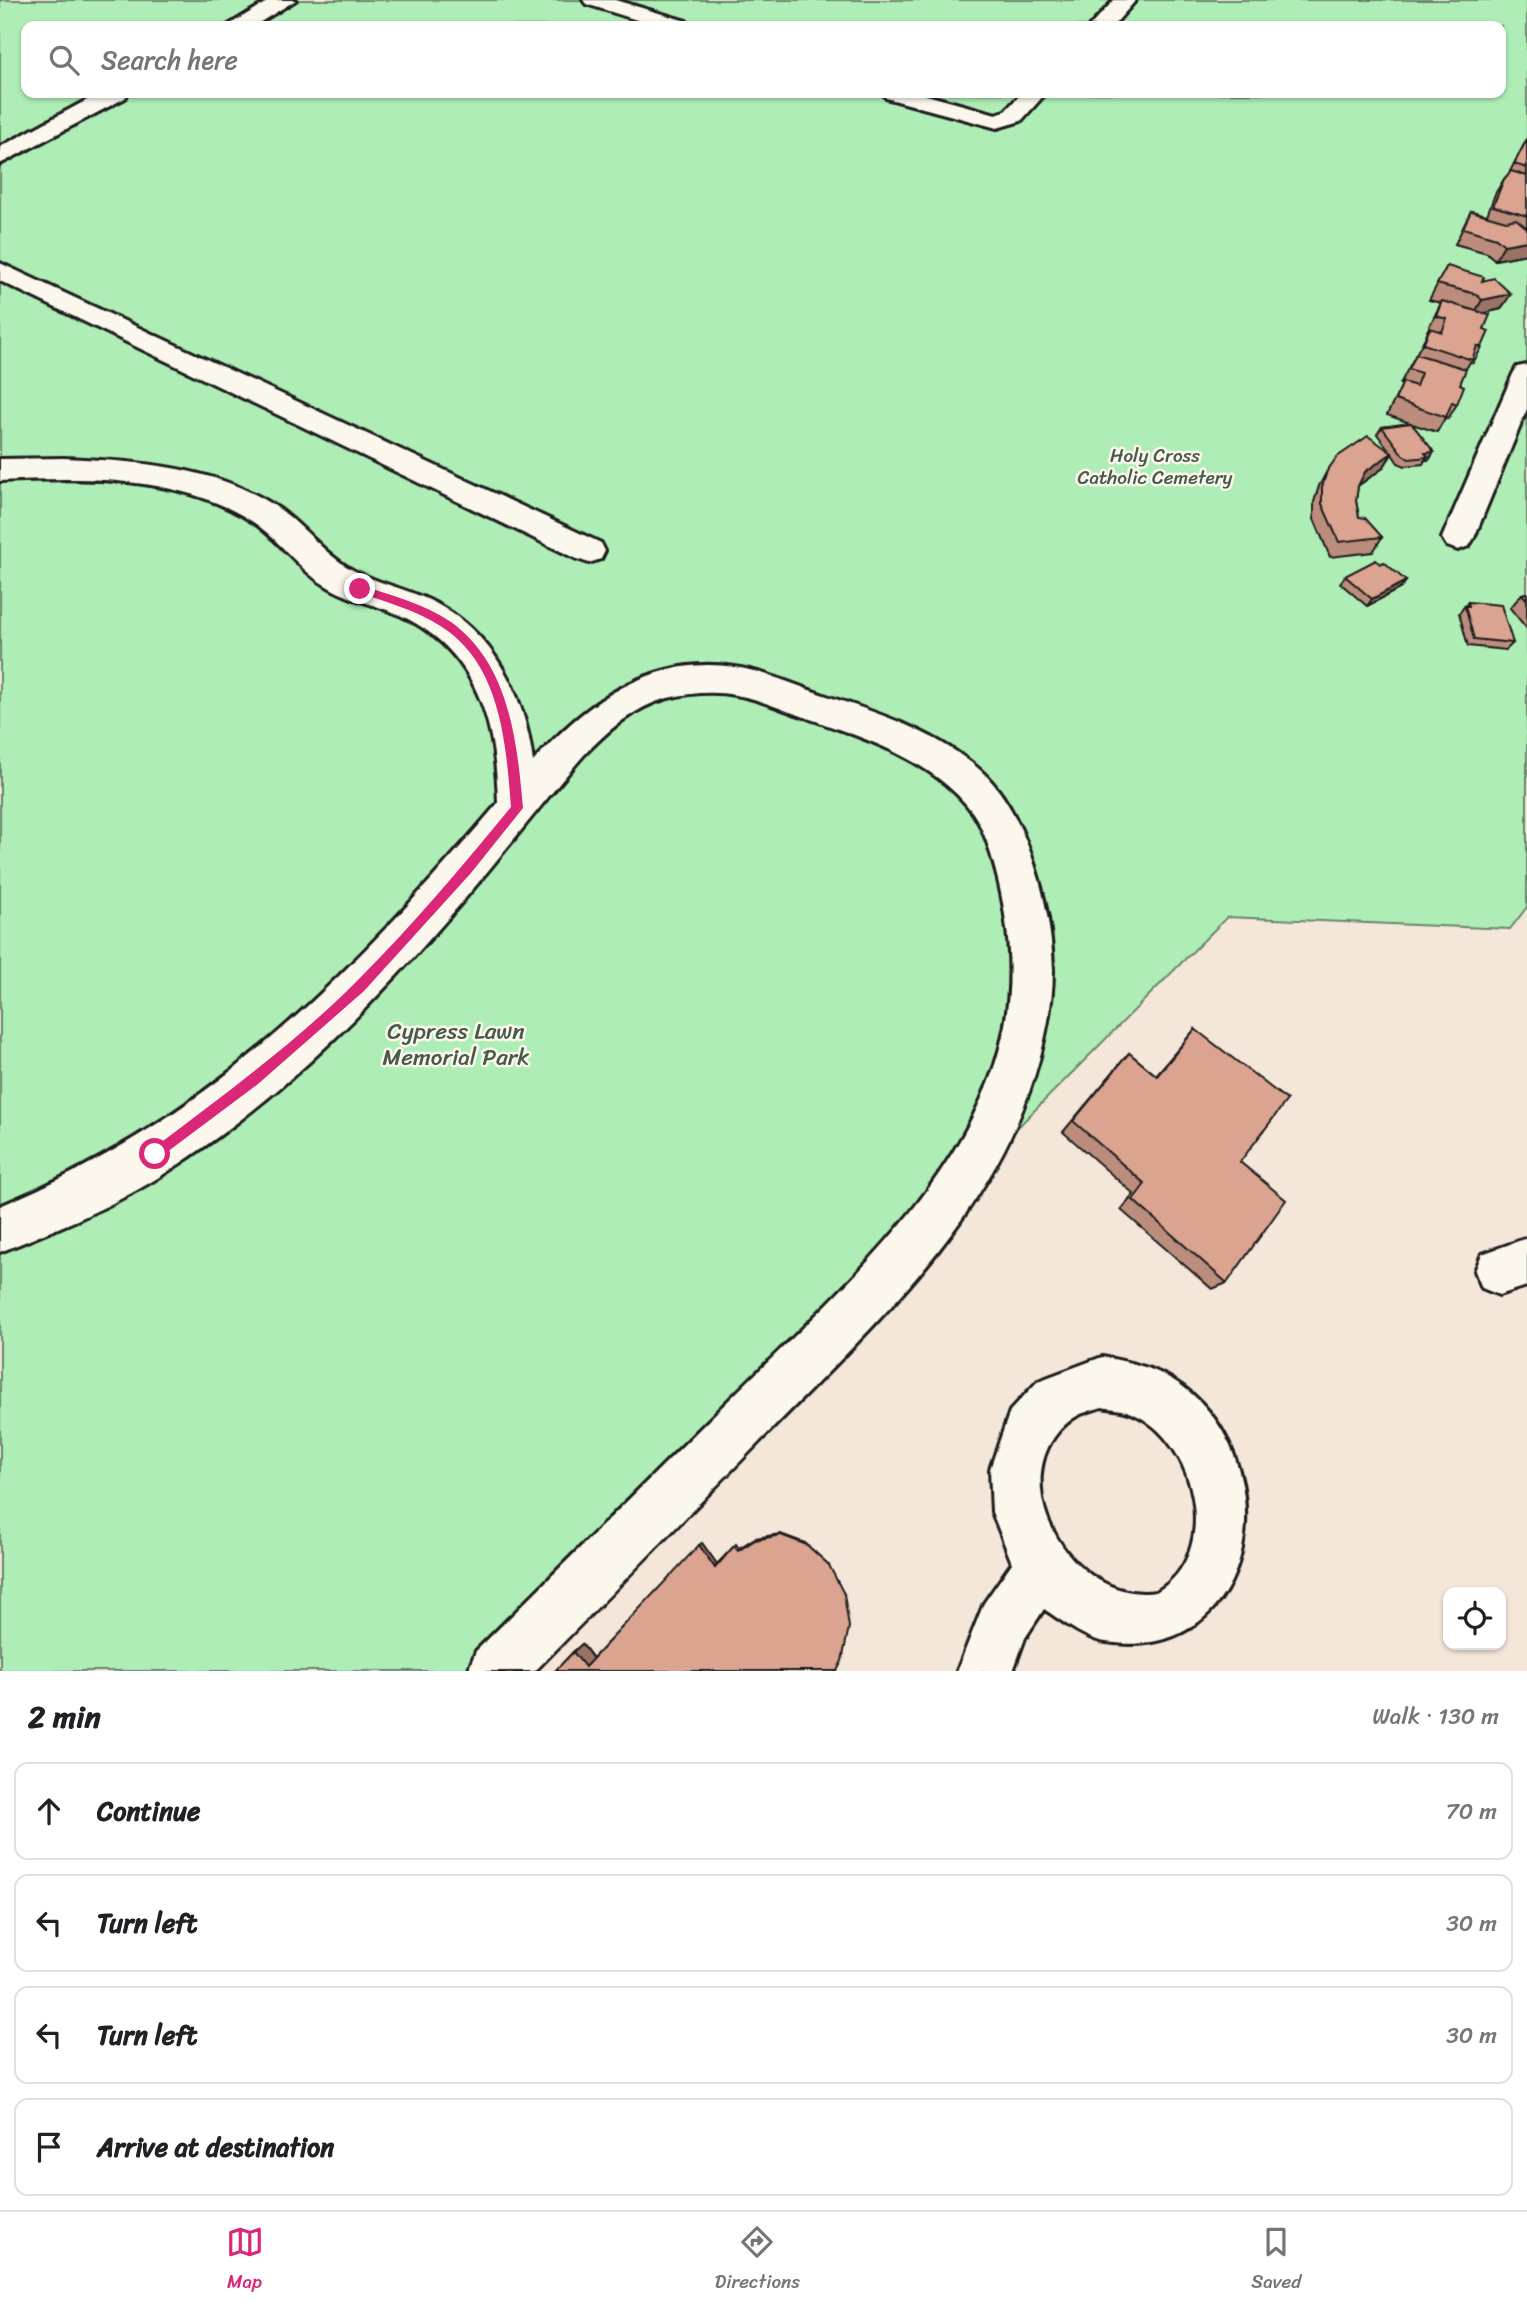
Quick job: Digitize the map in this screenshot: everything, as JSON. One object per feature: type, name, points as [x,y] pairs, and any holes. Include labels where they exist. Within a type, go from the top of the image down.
[{"type":"lane","points":[[247,21],[286,0]]},
{"type":"lane","points":[[593,0],[662,21]]},
{"type":"lane","points":[[1106,21],[1126,0]]},
{"type":"lane","points":[[0,157],[108,98]]},
{"type":"lane","points":[[912,98],[997,121],[1013,116],[1030,98]]},
{"type":"lane","points":[[0,271],[589,551]]},
{"type":"lane","points":[[1458,538],[1527,374]]},
{"type":"lane","points":[[0,470],[98,470],[197,485],[239,499],[263,513],[319,565],[340,578],[360,589],[417,609],[448,625],[480,658],[492,678],[512,741],[517,808]]},
{"type":"lane","points":[[0,1229],[48,1213],[100,1188],[155,1154],[253,1080],[360,987],[467,869],[585,730],[609,709],[637,694],[666,686],[728,679],[775,692],[912,743],[966,782],[987,802],[1012,862],[1023,906],[1032,970],[1023,1035],[998,1113],[964,1174],[922,1232],[850,1315],[496,1671]]},
{"type":"lane","points":[[1102,1382],[1131,1387],[1160,1401],[1185,1423],[1205,1451],[1218,1486],[1223,1521],[1219,1555],[1205,1585],[1184,1607],[1166,1616],[1157,1620],[1126,1622],[1094,1613],[1066,1594],[1042,1566],[1024,1534],[1016,1500],[1016,1466],[1023,1438],[1036,1415],[1055,1397],[1077,1385],[1102,1382]]},
{"type":"lane","points":[[985,1671],[1003,1622],[1042,1566]]},
{"type":"green space","points":[[0,0],[1527,0],[1527,907],[1510,929],[1227,917],[477,1671],[0,1671]]},
{"type":"building","points":[[1527,139],[1527,168],[1514,164]]},
{"type":"building","points":[[1511,171],[1527,176],[1527,216],[1493,206],[1504,179]]},
{"type":"building","points":[[1471,211],[1506,221],[1516,219],[1527,228],[1527,241],[1504,245],[1496,238],[1463,228]]},
{"type":"building","points":[[1447,266],[1484,277],[1482,281],[1494,278],[1511,294],[1482,300],[1476,294],[1437,284]]},
{"type":"building","points":[[1442,301],[1490,315],[1484,329],[1489,331],[1482,347],[1477,346],[1472,360],[1423,344],[1430,328],[1442,332],[1447,319],[1436,316]]},
{"type":"building","points":[[1416,354],[1466,369],[1460,384],[1464,386],[1457,404],[1452,402],[1446,417],[1395,400],[1403,382],[1416,386],[1421,373],[1409,369]]},
{"type":"building","points":[[1411,423],[1434,452],[1425,453],[1428,457],[1409,459],[1382,427]]},
{"type":"building","points":[[1368,436],[1392,453],[1365,472],[1358,486],[1356,501],[1359,517],[1365,518],[1382,537],[1339,542],[1322,504],[1322,487],[1327,471],[1337,457]]},
{"type":"building","points":[[1376,560],[1380,564],[1384,562],[1406,581],[1372,599],[1345,576]]},
{"type":"building","points":[[1468,602],[1501,605],[1513,643],[1474,639],[1465,606],[1469,606]]},
{"type":"building","points":[[1195,1029],[1287,1100],[1240,1162],[1286,1200],[1227,1283],[1133,1200],[1145,1184],[1073,1121],[1129,1053],[1157,1076]]},
{"type":"building","points":[[781,1535],[807,1545],[829,1565],[844,1594],[849,1627],[842,1661],[837,1671],[555,1671],[573,1652],[585,1667],[699,1545],[715,1568],[734,1546],[738,1551],[755,1540]]},
{"type":"route","points":[[155,1154],[207,1118],[360,987],[467,869],[517,808],[512,741],[492,678],[480,658],[448,625],[417,609],[360,589]]},
{"type":"park label","name":"Holy Cross Catholic Cemetery","points":[[1155,466]]},
{"type":"park label","name":"Cypress Lawn Memorial Park","points":[[456,1044]]}]
